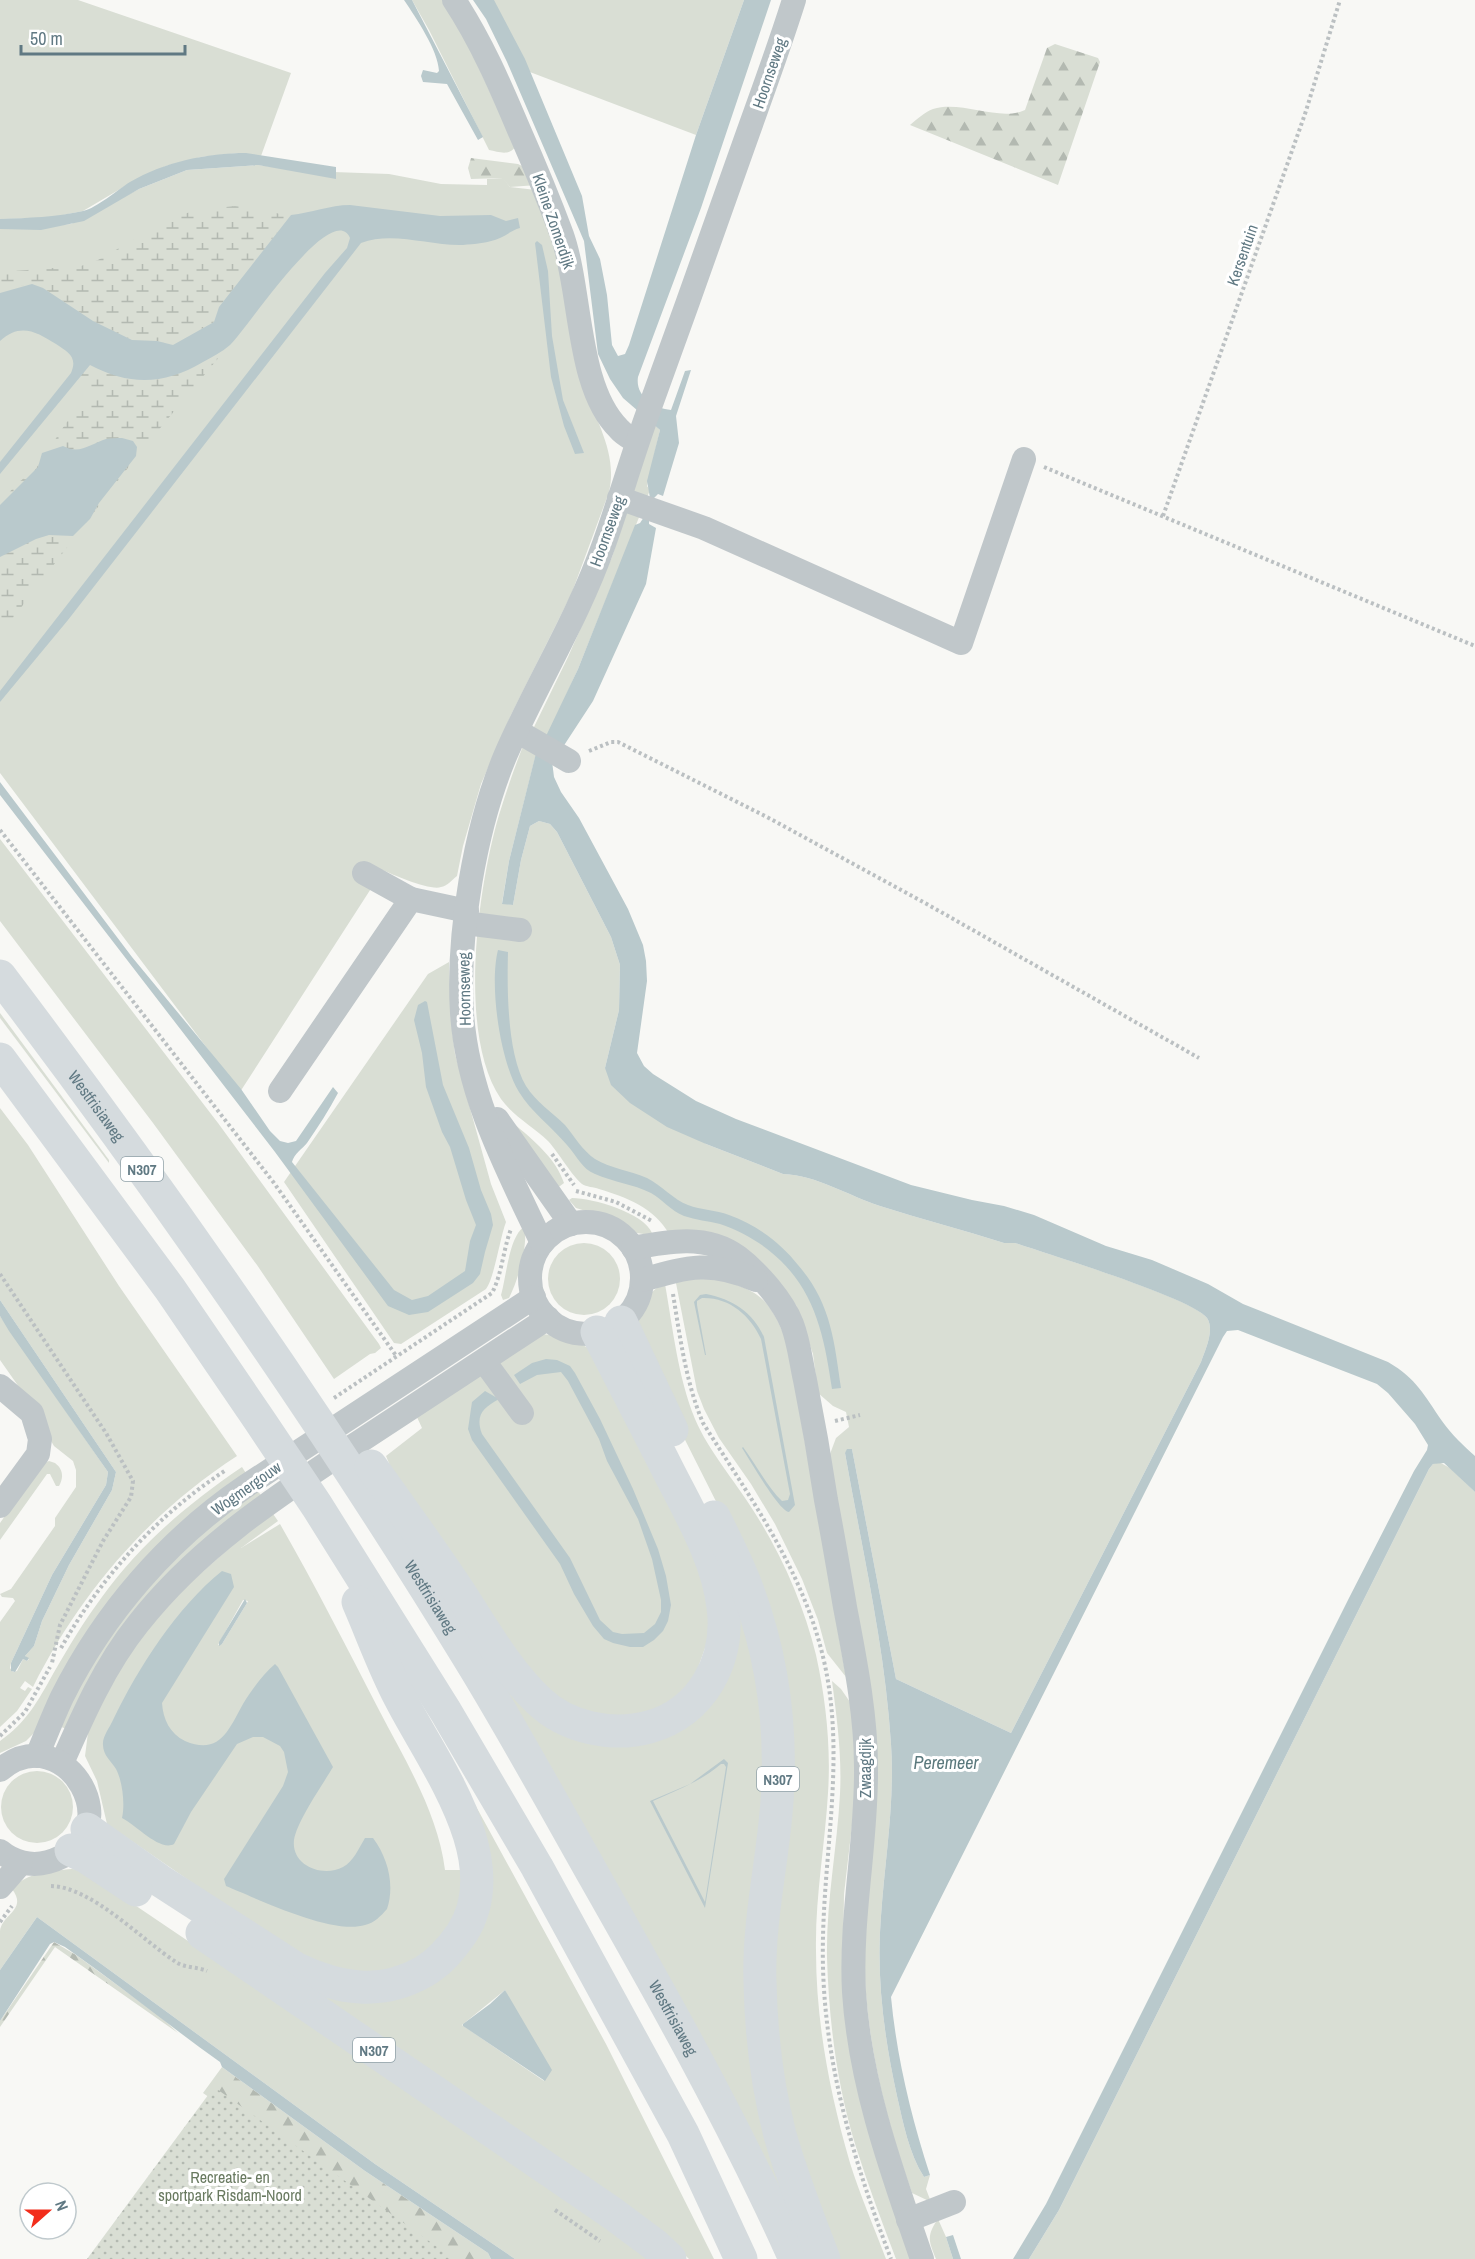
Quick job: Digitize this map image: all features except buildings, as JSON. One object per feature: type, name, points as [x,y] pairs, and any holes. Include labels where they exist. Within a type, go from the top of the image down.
[{"type":"highway","name":"Westfrisiaweg","points":[[0,976],[83,1086],[280,1365],[307,1390],[364,1474],[592,1871],[716,2097],[795,2259]]},
{"type":"highway","points":[[0,1059],[170,1289],[317,1506],[446,1713],[537,1867],[683,2134],[741,2259]]},
{"type":"highway","name":"N307","points":[[364,1474],[454,1584],[504,1661],[539,1702],[567,1719],[608,1731],[636,1730],[668,1721],[692,1703],[709,1683],[723,1647],[724,1608],[712,1565],[609,1327]]},
{"type":"highway","name":"N307","points":[[609,1327],[737,1565],[765,1646],[774,1688],[779,1765],[763,1918],[760,1979],[762,2026],[767,2073],[780,2133],[824,2259]]},
{"type":"highway","points":[[79,1840],[169,1886],[297,1969],[320,1980],[368,1988],[397,1983],[414,1977],[437,1963],[455,1944],[472,1913],[477,1892],[473,1849],[467,1828],[454,1797],[398,1696],[317,1506]]},
{"type":"highway","name":"N307","points":[[79,1840],[86,1857],[592,2199],[655,2245],[670,2259]]},
{"type":"street","name":"Kleine Zomerdijk","points":[[454,0],[496,74],[562,236],[575,284],[588,363],[602,407],[620,431],[637,442]]},
{"type":"street","name":"Hoornseweg","points":[[542,1243],[493,1138],[471,1065],[462,1015],[462,965],[466,917],[476,857],[487,812],[506,755],[569,629],[604,546],[637,442],[794,0]]},
{"type":"street","points":[[619,498],[704,528],[961,642],[1024,459]]},
{"type":"street","points":[[517,731],[555,753]]},
{"type":"street","points":[[364,873],[411,898],[466,917],[520,930]]},
{"type":"street","points":[[280,1091],[411,898]]},
{"type":"street","name":"Hoornseweg","points":[[471,1065],[494,1116],[571,1224]]},
{"type":"street","points":[[589,1222],[606,1226],[621,1234],[638,1258],[642,1280],[633,1307],[609,1327],[571,1331],[548,1318],[534,1297],[531,1288],[533,1260],[542,1243],[550,1235],[571,1224],[589,1222]]},
{"type":"street","name":"Zwaagdijk","points":[[633,1248],[676,1241],[700,1241],[741,1259],[786,1311],[798,1345],[857,1667],[866,1736],[864,1824],[855,1914],[854,1990],[858,2025],[868,2087],[885,2149],[922,2259]]},
{"type":"street","name":"Zwaagdijk","points":[[642,1280],[691,1267],[705,1266],[736,1271],[764,1283]]},
{"type":"street","name":"Wogmergouw","points":[[37,1756],[62,1698],[88,1652],[130,1593],[184,1534],[246,1486],[534,1297]]},
{"type":"street","name":"Wogmergouw","points":[[62,1763],[109,1667],[136,1626],[165,1592],[204,1553],[263,1506],[548,1318]]},
{"type":"street","points":[[484,1361],[522,1413]]},
{"type":"street","points":[[0,1386],[32,1413],[40,1439],[38,1454],[0,1506]]},
{"type":"street","points":[[0,1770],[19,1759],[37,1756],[62,1763],[79,1778],[88,1797],[90,1808],[79,1840],[58,1859],[43,1864],[21,1863],[0,1851]]},
{"type":"street","points":[[0,1887],[21,1863]]},
{"type":"street","points":[[908,2220],[954,2202]]},
{"type":"path","name":"Kersentuin","points":[[1163,516],[1305,114],[1340,0]]},
{"type":"path","points":[[1024,459],[1475,646]]},
{"type":"path","points":[[555,753],[618,742],[767,817],[1199,1058]]},
{"type":"path","points":[[0,830],[274,1183],[397,1357],[492,1293],[504,1249],[514,1224],[529,1215]]},
{"type":"path","points":[[0,1274],[106,1433],[133,1480],[131,1497],[103,1541],[60,1625],[52,1664]]},
{"type":"path","name":"Zwaagdijk","points":[[691,1389],[703,1423],[764,1517],[789,1565],[807,1606],[824,1661],[835,1742],[833,1811],[823,1937],[824,2000],[830,2051],[850,2141],[891,2259]]},
{"type":"path","points":[[49,1886],[59,1886],[86,1895],[179,1964],[205,1970],[213,1975]]},
{"type":"path","points":[[549,2206],[603,2243]]},
{"type":"green space","points":[[0,0],[78,0],[291,73],[261,156],[239,153],[201,157],[166,166],[132,182],[83,211],[48,218],[0,219]]},
{"type":"green space","points":[[412,0],[448,0],[515,147],[510,152],[489,150]]},
{"type":"green space","points":[[477,0],[744,0],[696,135],[514,66]]},
{"type":"green space","points":[[1055,44],[1098,58],[1100,62],[1058,185],[910,125],[930,110],[944,107],[1004,114],[1025,110],[1047,48]]},
{"type":"green space","points":[[471,158],[518,164],[530,170],[537,185],[510,187],[502,178],[471,179],[468,168]]},
{"type":"green space","points":[[258,165],[306,171],[389,174],[441,184],[487,185],[487,179],[503,178],[510,187],[536,190],[553,233],[586,386],[608,451],[611,477],[609,492],[571,595],[511,715],[481,784],[457,876],[445,885],[436,888],[412,882],[383,870],[240,1092],[0,773],[0,229],[71,224],[139,189],[187,170]]},
{"type":"green space","points":[[235,206],[291,215],[219,307],[214,322],[173,345],[157,341],[132,340],[93,321],[43,288],[22,285],[0,293],[0,272],[81,266],[98,260],[174,217],[197,210]]},
{"type":"green space","points":[[225,350],[137,456],[0,635],[0,502],[19,482],[35,470],[70,417],[88,403],[91,398],[90,384],[84,378],[77,380],[90,365],[119,376],[190,370]]},
{"type":"green space","points":[[655,425],[660,430],[647,486],[650,490],[578,669],[546,739],[537,734],[534,727],[612,557]]},
{"type":"green space","points":[[523,746],[536,754],[509,861],[502,903],[513,905],[530,826],[539,821],[550,824],[557,832],[611,937],[620,965],[619,1010],[605,1068],[706,1144],[783,1174],[820,1182],[880,1206],[1004,1243],[1015,1243],[1149,1288],[1196,1309],[1207,1318],[1209,1323],[1208,1340],[1201,1362],[1011,1733],[896,1679],[852,1449],[845,1453],[884,1671],[891,1744],[891,1808],[880,1939],[882,2006],[892,2074],[904,2127],[919,2168],[924,2177],[930,2175],[926,2189],[931,2202],[912,2193],[902,2164],[878,2075],[868,2015],[864,1953],[869,1876],[830,1454],[836,1438],[849,1427],[846,1412],[833,1406],[818,1393],[813,1354],[796,1305],[669,1234],[648,1210],[619,1196],[582,1184],[548,1141],[506,1105],[487,1071],[479,1038],[475,1000],[479,919],[491,845],[504,798]]},
{"type":"green space","points":[[0,839],[218,1123],[379,1344],[381,1348],[375,1353],[370,1354],[334,1379],[257,1265],[0,921]]},
{"type":"green space","points":[[449,962],[451,1021],[455,1054],[491,1184],[506,1222],[492,1277],[486,1289],[401,1344],[394,1343],[284,1182],[428,974]]},
{"type":"green space","points":[[0,1013],[109,1160],[109,1163],[0,1018]]},
{"type":"green space","points":[[0,1108],[28,1145],[119,1286],[237,1456],[175,1503],[146,1529],[120,1558],[72,1619],[33,1687],[25,1681],[20,1688],[25,1691],[28,1687],[32,1689],[17,1711],[0,1727],[0,1622],[15,1601],[13,1598],[2,1597],[0,1594],[11,1589],[55,1526],[55,1518],[76,1487],[76,1470],[73,1461],[54,1446],[0,1360],[0,1316],[108,1472],[106,1485],[52,1575],[11,1663],[10,1668],[13,1672],[17,1671],[23,1659],[27,1661],[29,1659],[25,1656],[34,1646],[42,1621],[69,1565],[112,1490],[116,1472],[0,1300]]},
{"type":"green space","points":[[513,1123],[543,1150],[555,1165],[564,1183],[556,1189]]},
{"type":"green space","points":[[572,1198],[604,1204],[629,1213],[639,1219],[652,1233],[650,1235],[630,1232],[612,1219],[576,1208],[569,1200]]},
{"type":"green space","points":[[524,1227],[524,1253],[519,1273],[509,1298],[503,1300],[501,1295],[511,1248]]},
{"type":"green space","points":[[584,1243],[604,1249],[614,1259],[620,1279],[614,1299],[604,1309],[584,1315],[564,1309],[554,1299],[548,1279],[554,1259],[564,1249]]},
{"type":"green space","points":[[705,1274],[737,1285],[758,1296],[773,1313],[788,1345],[846,1677],[827,1653],[818,1620],[802,1579],[775,1524],[719,1438],[697,1391],[675,1278]]},
{"type":"green space","points":[[665,1284],[680,1370],[695,1419],[700,1431],[773,1544],[798,1598],[816,1655],[823,1689],[829,1758],[827,1813],[816,1931],[821,2032],[830,2085],[850,2163],[886,2259],[831,2259],[804,2187],[769,2028],[782,1830],[744,1557],[673,1416],[637,1324],[643,1306],[650,1295]]},
{"type":"green space","points":[[541,1334],[569,1340],[596,1352],[690,1531],[715,1620],[689,1693],[631,1723],[554,1703],[401,1492],[386,1456],[422,1428],[416,1415]]},
{"type":"green space","points":[[49,1461],[58,1465],[61,1471],[62,1479],[59,1486],[56,1486],[50,1474],[47,1474],[0,1540],[0,1523],[42,1464]]},
{"type":"green space","points":[[1439,1462],[1450,1468],[1475,1492],[1475,2259],[1029,2259],[1059,2210],[1429,1469],[1433,1464]]},
{"type":"green space","points":[[242,1467],[249,1478],[211,1504],[34,1733],[26,1741],[0,1753],[0,1741],[31,1711],[95,1606],[132,1559],[184,1510]]},
{"type":"green space","points":[[256,1489],[264,1499],[235,1519],[70,1730],[58,1726],[97,1650],[167,1561]]},
{"type":"green space","points":[[271,1511],[278,1521],[241,1548],[280,1524],[306,1570],[419,1787],[435,1828],[445,1870],[467,1870],[452,1932],[398,1975],[319,1970],[107,1824],[97,1781],[85,1756],[89,1725],[94,1710],[154,1615]],"holes":[[[243,1600],[248,1601],[222,1644],[218,1645]]]},
{"type":"green space","points":[[723,1545],[770,1704],[755,1930],[813,2250],[488,1658],[560,1726],[701,1706]]},
{"type":"green space","points":[[832,1681],[852,1705],[854,1723],[854,1808],[844,1894],[843,1959],[913,2259],[896,2259],[849,2124],[835,2054],[828,1982],[827,1937],[839,1815],[840,1766]]},
{"type":"green space","points":[[414,1693],[606,2044],[714,2259],[689,2259],[661,2232],[108,1851],[370,1996],[479,1916]],"holes":[[[505,1990],[544,2081],[462,2025]]]},
{"type":"green space","points":[[44,1771],[63,1781],[71,1793],[73,1807],[71,1821],[63,1833],[51,1841],[30,1843],[11,1833],[3,1821],[1,1800],[11,1781],[23,1773]]},
{"type":"green space","points":[[72,1869],[83,1870],[550,2186],[648,2259],[515,2259],[375,2164],[37,1917],[0,1970],[0,1931],[17,1902],[12,1889],[32,1876]]},
{"type":"green space","points":[[54,1942],[76,1955],[161,2017],[178,2033],[55,1947],[0,2027],[0,2021]]},
{"type":"green space","points":[[222,2067],[365,2171],[488,2253],[491,2259],[435,2259],[345,2192],[203,2093]]},
{"type":"green space","name":"Recreatie- en sportpark Risdam-Noord","points":[[214,2087],[454,2259],[87,2259]]},
{"type":"green space","points":[[938,2219],[953,2259],[936,2259],[930,2243],[930,2234]]},
{"type":"water","points":[[404,0],[412,0],[483,137],[478,140],[447,84],[423,82],[421,76],[423,70],[437,73],[438,63],[426,34]]},
{"type":"water","points":[[473,0],[494,0],[525,59],[582,196],[589,236],[600,259],[607,295],[612,345],[618,356],[625,354],[629,345],[696,135],[744,0],[771,0],[701,208],[638,377],[640,390],[647,400],[658,407],[671,410],[685,371],[691,370],[676,416],[679,443],[663,496],[658,494],[653,499],[650,498],[647,481],[660,430],[623,398],[610,379],[598,354],[584,241],[507,62],[486,19]]},
{"type":"water","points":[[246,153],[336,167],[336,179],[258,165],[187,170],[139,189],[84,221],[41,230],[0,229],[0,219],[52,216],[89,209],[130,182],[171,164],[201,157]]},
{"type":"water","points":[[350,205],[440,216],[491,215],[506,221],[518,218],[520,228],[496,240],[463,245],[386,238],[361,243],[68,620],[0,702],[0,691],[325,273],[347,248],[350,238],[340,231],[326,236],[288,272],[230,345],[189,370],[161,379],[147,380],[119,377],[90,365],[0,474],[0,462],[71,373],[73,363],[71,355],[35,333],[21,330],[7,335],[0,341],[0,293],[32,284],[43,288],[93,321],[132,340],[157,341],[173,345],[214,322],[219,307],[291,215]]},
{"type":"water","points":[[537,241],[542,245],[548,271],[552,336],[563,400],[584,453],[575,454],[564,426],[551,377],[535,243]]},
{"type":"water","points":[[122,438],[133,441],[137,447],[136,456],[99,503],[90,519],[73,536],[49,535],[0,557],[0,505],[38,467],[42,453],[63,446],[80,449],[106,439]]},
{"type":"water","points":[[644,517],[649,518],[649,524],[656,528],[646,584],[593,701],[561,750],[546,739],[547,734],[578,669],[635,525],[640,523]]},
{"type":"water","name":"Peremeer","points":[[536,753],[552,761],[554,777],[561,792],[579,818],[628,909],[643,945],[647,981],[637,1053],[644,1066],[653,1074],[696,1101],[736,1119],[911,1185],[1034,1215],[1106,1246],[1152,1260],[1208,1284],[1243,1304],[1388,1362],[1413,1381],[1449,1431],[1475,1456],[1475,1492],[1444,1463],[1433,1464],[1429,1469],[1059,2210],[1029,2259],[1013,2259],[1046,2204],[1428,1445],[1415,1424],[1377,1384],[1238,1330],[1227,1331],[891,1997],[906,2087],[930,2175],[924,2177],[910,2148],[904,2127],[892,2074],[882,2006],[880,1939],[891,1808],[891,1744],[884,1671],[845,1453],[847,1449],[852,1449],[896,1679],[1011,1733],[1201,1362],[1208,1340],[1209,1323],[1207,1318],[1196,1309],[1117,1277],[1015,1243],[1004,1243],[880,1206],[808,1178],[783,1174],[667,1127],[630,1103],[611,1085],[605,1068],[619,1010],[620,965],[611,937],[557,832],[550,824],[539,821],[530,826],[513,905],[502,904],[509,861]]},
{"type":"water","points":[[0,782],[132,957],[241,1089],[270,1131],[280,1141],[288,1143],[296,1141],[333,1087],[338,1093],[307,1143],[294,1156],[292,1162],[394,1290],[412,1300],[428,1296],[465,1271],[470,1241],[476,1225],[450,1147],[442,1132],[426,1087],[422,1053],[414,1020],[418,1005],[427,1002],[443,1085],[469,1148],[493,1225],[480,1274],[473,1283],[428,1312],[409,1315],[388,1306],[275,1152],[0,795]]},
{"type":"water","points":[[498,950],[508,952],[508,1002],[512,1039],[520,1073],[530,1092],[565,1125],[595,1159],[647,1178],[688,1205],[724,1213],[739,1219],[758,1229],[784,1249],[809,1279],[824,1308],[833,1338],[841,1388],[832,1389],[822,1337],[811,1304],[793,1275],[775,1255],[737,1230],[684,1216],[651,1193],[590,1172],[524,1099],[506,1062],[498,1022],[495,983]]},
{"type":"water","points":[[706,1294],[724,1299],[741,1308],[754,1320],[764,1337],[795,1505],[789,1512],[772,1494],[742,1448],[777,1496],[782,1501],[788,1500],[790,1494],[761,1339],[751,1322],[738,1309],[712,1298],[702,1298],[697,1301],[697,1305],[705,1355],[694,1302],[700,1295]]},
{"type":"water","points":[[0,1300],[116,1472],[112,1490],[69,1565],[42,1621],[34,1646],[25,1656],[29,1658],[27,1661],[23,1659],[15,1672],[11,1671],[11,1663],[52,1575],[106,1485],[108,1472],[9,1331],[0,1316]]},
{"type":"water","points":[[546,1359],[557,1360],[570,1366],[575,1373],[600,1419],[658,1549],[671,1605],[668,1621],[663,1631],[643,1647],[613,1643],[604,1639],[593,1626],[560,1564],[472,1440],[468,1429],[472,1402],[485,1391],[499,1399],[485,1409],[480,1417],[482,1434],[570,1558],[600,1620],[613,1632],[622,1634],[644,1633],[655,1624],[661,1612],[661,1600],[652,1559],[638,1519],[568,1381],[561,1372],[537,1375],[520,1384],[514,1375],[532,1363]]},
{"type":"water","points":[[222,1571],[231,1574],[234,1587],[162,1703],[166,1720],[171,1730],[185,1741],[197,1745],[215,1742],[228,1731],[246,1699],[262,1678],[275,1664],[278,1667],[333,1767],[300,1823],[294,1840],[294,1849],[303,1863],[310,1867],[326,1871],[335,1870],[350,1862],[365,1838],[373,1838],[383,1854],[389,1872],[390,1891],[387,1909],[368,1924],[351,1927],[315,1920],[275,1907],[226,1886],[224,1879],[283,1786],[288,1772],[284,1752],[280,1746],[263,1737],[253,1737],[237,1744],[191,1812],[174,1844],[168,1845],[155,1841],[122,1818],[122,1787],[116,1769],[103,1749],[105,1735],[134,1680],[174,1620]]},
{"type":"water","points":[[245,1599],[247,1603],[219,1646],[219,1642]]},
{"type":"water","points":[[724,1759],[728,1763],[705,1908],[650,1801],[689,1784],[653,1801],[705,1902],[726,1767],[721,1764],[690,1784]]},
{"type":"water","points":[[37,1917],[375,2164],[515,2259],[491,2259],[488,2253],[365,2171],[222,2067],[220,2062],[65,1947],[54,1942],[50,1944],[0,2021],[0,1970]]},
{"type":"water","points":[[505,1990],[552,2070],[545,2081],[463,2026]]},
{"type":"water","points":[[953,2235],[961,2259],[953,2259],[946,2237]]}]
